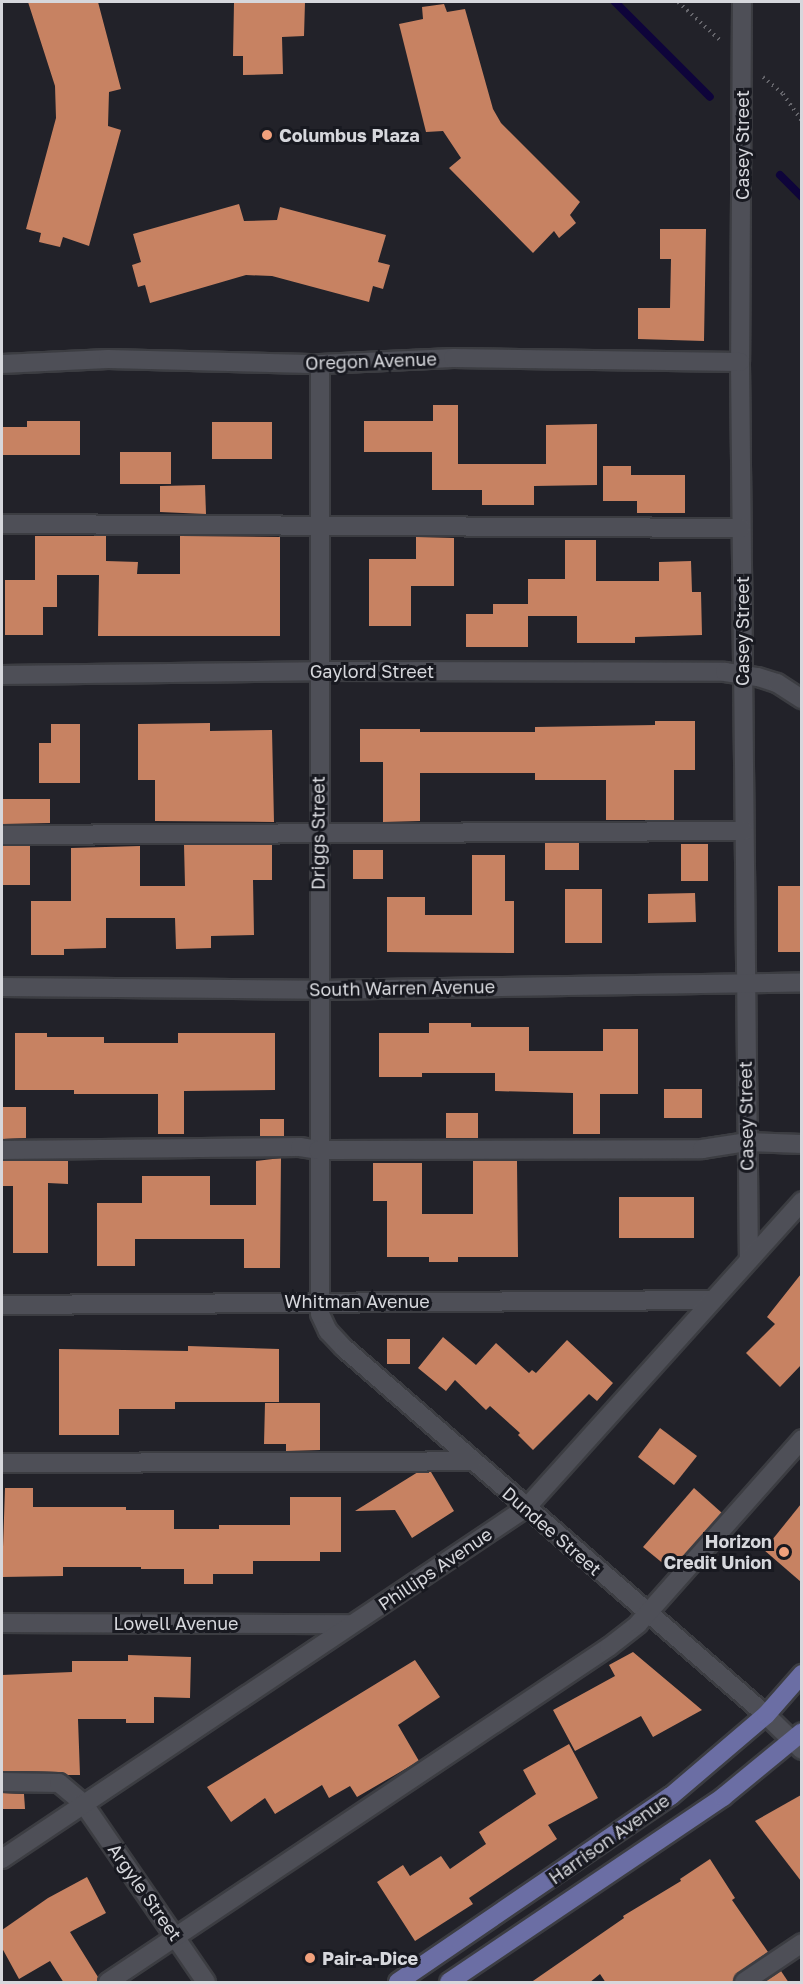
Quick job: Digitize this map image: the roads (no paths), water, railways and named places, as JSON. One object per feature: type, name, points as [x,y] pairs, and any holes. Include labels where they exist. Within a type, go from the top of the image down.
[{"type":"main road","name":"Harrison Avenue","points":[[398,1983],[671,1796],[766,1715],[801,1674]]},
{"type":"main road","name":"Harrison Avenue","points":[[449,1983],[717,1801],[799,1741]]},
{"type":"street","name":"Casey Street","points":[[742,2],[740,362],[744,981],[749,1260]]},
{"type":"street","name":"Oregon Avenue","points":[[2,364],[108,359],[320,364],[453,358],[740,362]]},
{"type":"street","name":"Driggs Street","points":[[318,1301],[320,364]]},
{"type":"street","points":[[2,524],[741,528]]},
{"type":"street","name":"Gaylord Street","points":[[2,675],[318,671],[742,674],[777,683],[801,699]]},
{"type":"street","points":[[2,835],[744,831]]},
{"type":"street","name":"South Warren Avenue","points":[[2,987],[318,990],[744,981],[801,982]]},
{"type":"street","points":[[2,1150],[300,1147],[318,1150],[702,1149],[747,1142],[801,1144]]},
{"type":"street","name":"Phillips Avenue","points":[[2,1859],[526,1508],[801,1201]]},
{"type":"street","name":"Whitman Avenue","points":[[2,1305],[713,1300]]},
{"type":"street","name":"Dundee Street","points":[[318,1301],[320,1314],[328,1331],[344,1348],[647,1614],[799,1741]]},
{"type":"street","points":[[108,1983],[599,1654],[647,1614],[801,1439]]},
{"type":"street","points":[[2,1463],[472,1461]]},
{"type":"street","name":"Lowell Avenue","points":[[2,1623],[351,1624]]},
{"type":"street","name":"Argyle Street","points":[[2,1782],[59,1783],[83,1803],[206,1983]]},
{"type":"street","points":[[744,1983],[801,1943]]},
{"type":"waterway","points":[[615,2],[710,97]]},
{"type":"waterway","points":[[780,175],[802,197]]},
{"type":"place","name":"Columbus Plaza","points":[[267,135]]},
{"type":"place","name":"Horizon Credit Union","points":[[784,1552]]},
{"type":"place","name":"Pair-a-Dice","points":[[310,1958]]}]
